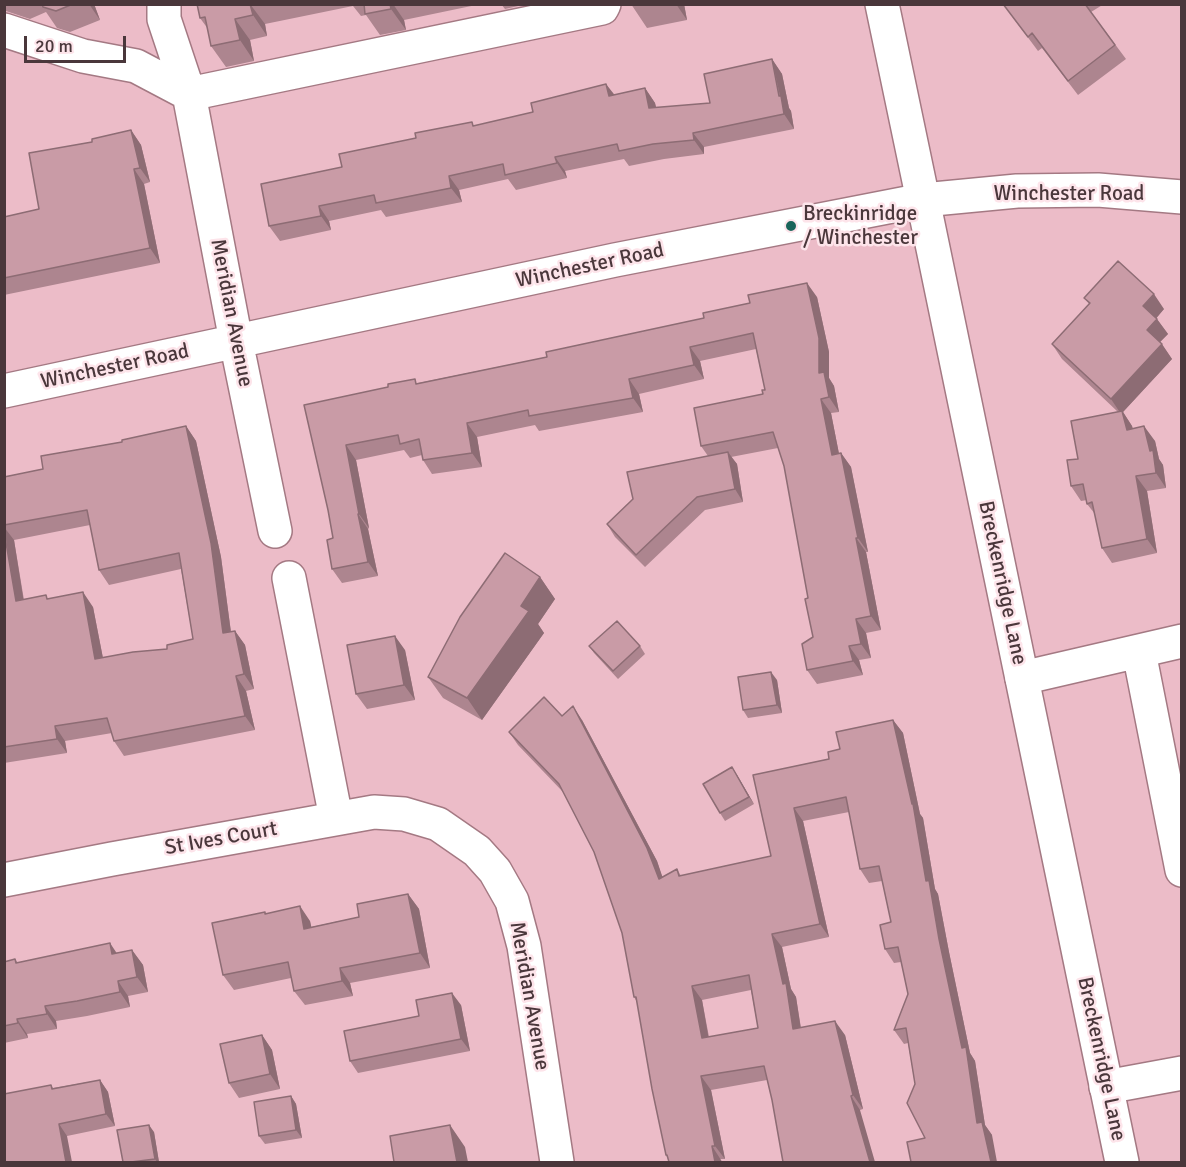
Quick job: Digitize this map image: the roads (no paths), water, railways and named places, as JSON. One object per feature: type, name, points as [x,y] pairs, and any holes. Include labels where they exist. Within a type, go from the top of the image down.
[{"type":"street","name":"Meridian Avenue","points":[[164,4],[164,19],[189,94],[275,531]]},
{"type":"street","points":[[4,30],[83,56],[136,66],[189,94],[602,8],[604,4]]},
{"type":"street","name":"Breckenridge Lane","points":[[882,4],[1122,1162]]},
{"type":"street","name":"Winchester Road","points":[[4,392],[615,260],[923,200],[1028,190],[1098,190],[1182,197]]},
{"type":"street","points":[[289,578],[336,818]]},
{"type":"street","points":[[1022,678],[1182,641]]},
{"type":"street","points":[[1139,652],[1182,870]]},
{"type":"street","name":"St Ives Court","points":[[4,880],[374,812],[404,814],[438,824]]},
{"type":"street","name":"Meridian Avenue","points":[[438,824],[477,851],[495,871],[512,902],[524,946],[557,1162]]},
{"type":"street","points":[[1106,1087],[1182,1073]]},
{"type":"place","name":"Breckinridge / Winchester","points":[[791,226]]}]
